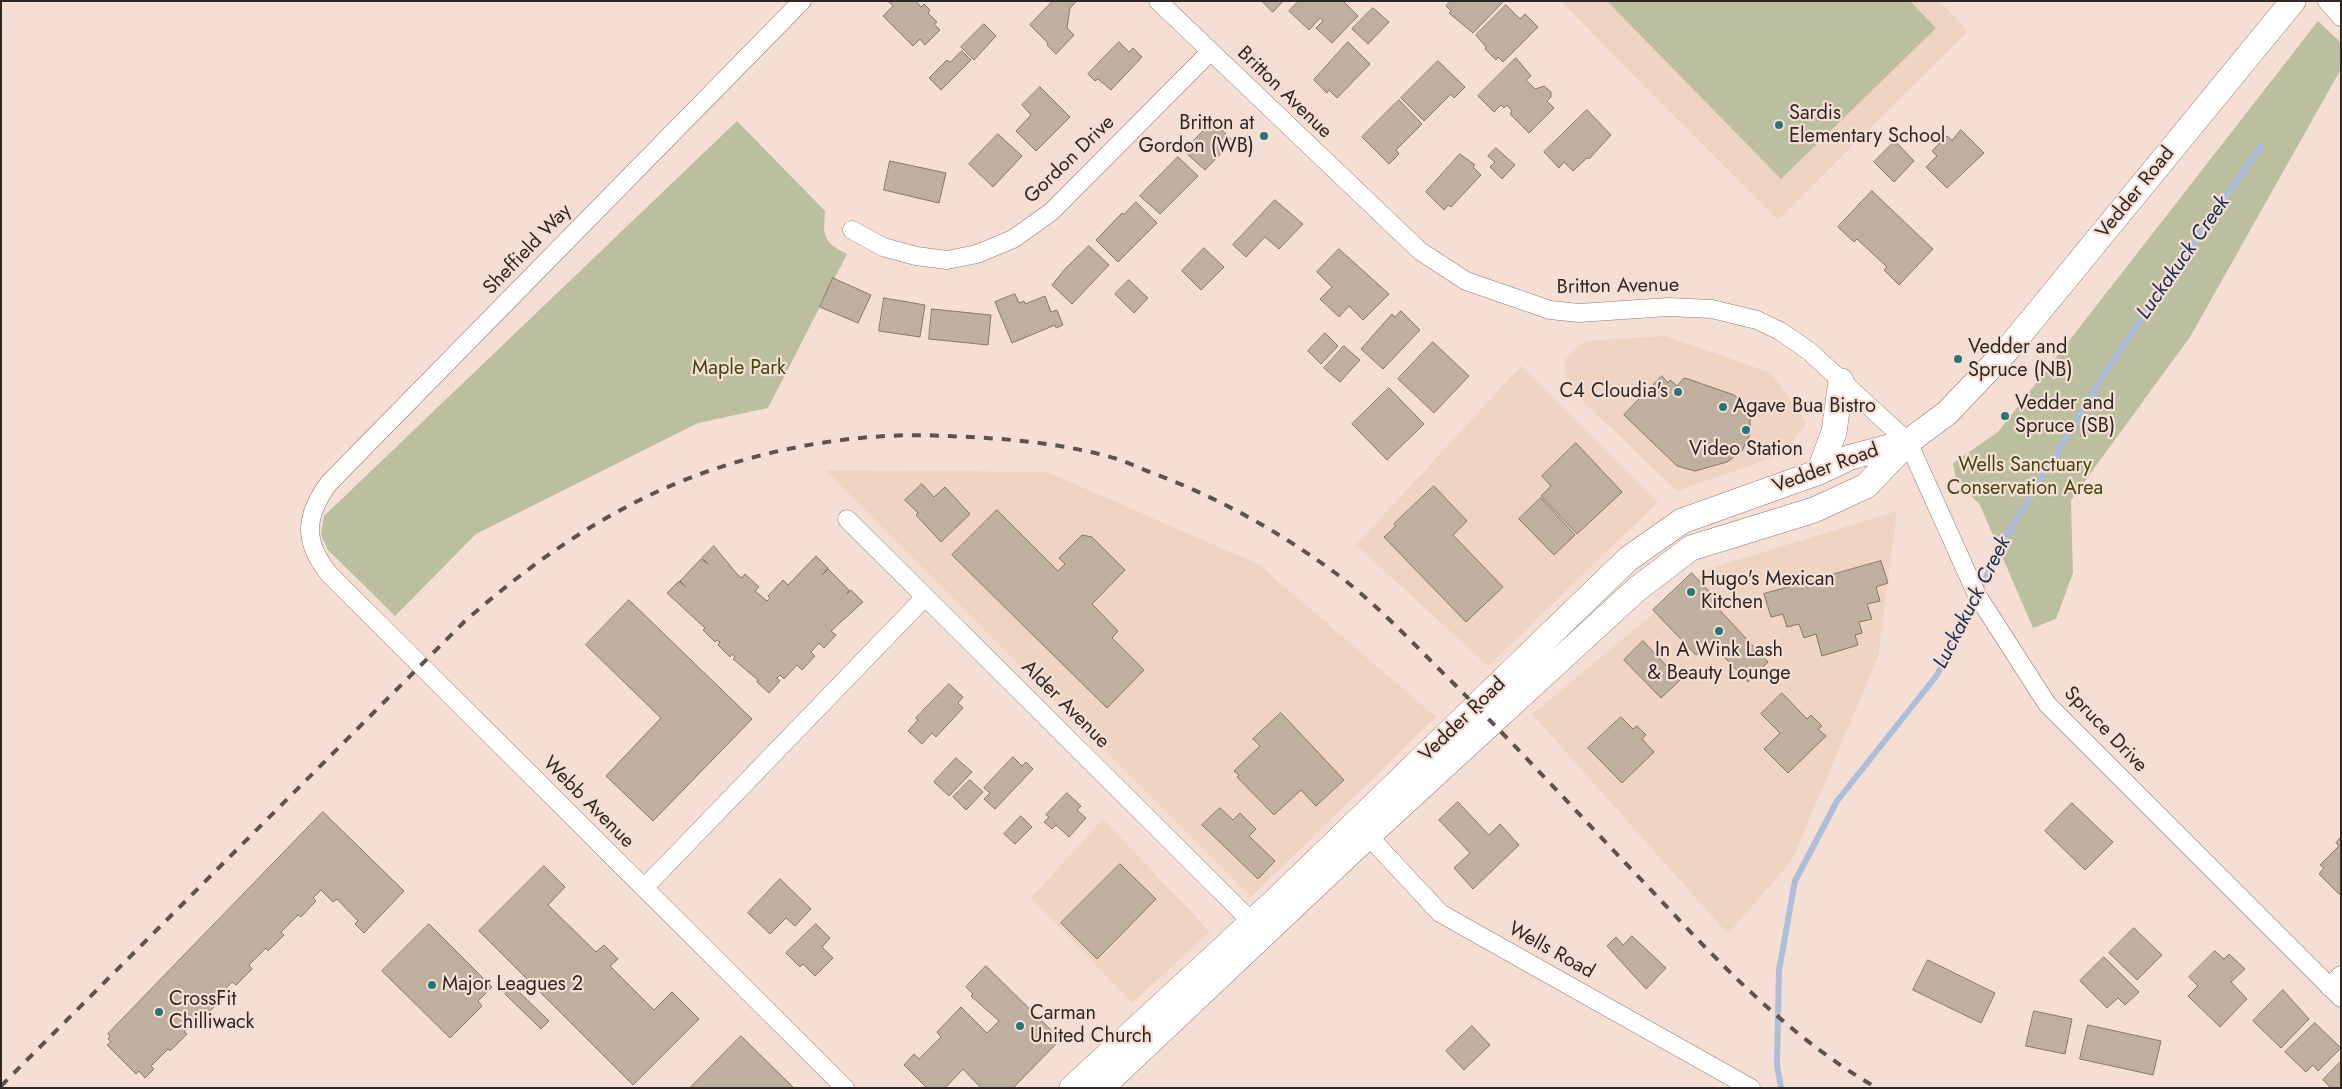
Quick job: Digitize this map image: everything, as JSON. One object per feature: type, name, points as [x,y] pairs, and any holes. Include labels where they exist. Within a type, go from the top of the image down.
[{"type":"main road","name":"Vedder Road","points":[[1072,1088],[1252,922],[1637,589],[1692,548],[1814,510],[1866,486],[1908,442],[1947,413],[2008,349],[2294,1]]},
{"type":"main road","points":[[1819,472],[1834,432],[1841,381]]},
{"type":"main road","name":"Vedder Road","points":[[1101,1088],[1361,829],[1478,707],[1628,560],[1682,520],[1819,472],[1851,456],[1908,442]]},
{"type":"street","name":"Sheffield Way","points":[[310,542],[311,513],[318,497],[329,483],[802,1]]},
{"type":"street","name":"Britton Avenue","points":[[1158,1],[1420,251],[1466,281],[1550,310],[1579,313],[1668,307],[1712,309],[1757,320],[1780,331],[1809,351],[1908,442]]},
{"type":"street","points":[[2326,1],[2341,17]]},
{"type":"street","name":"Gordon Drive","points":[[852,230],[883,248],[916,256],[947,260],[977,254],[1013,239],[1051,212],[1210,52]]},
{"type":"street","name":"Spruce Drive","points":[[1908,442],[1977,595],[2048,704],[2337,987]]},
{"type":"street","name":"Alder Avenue","points":[[847,519],[1252,922]]},
{"type":"street","name":"Webb Avenue","points":[[310,542],[317,559],[330,575],[845,1088]]},
{"type":"street","points":[[644,888],[925,597]]},
{"type":"street","name":"Wells Road","points":[[1361,829],[1440,913],[1751,1088]]},
{"type":"shaded area","name":"Sardis Elementary School","points":[[1560,1],[1939,1],[1968,31],[1778,220]]},
{"type":"shaded area","points":[[1666,336],[1771,373],[1807,423],[1783,454],[1677,491],[1569,388],[1564,359],[1586,341]]},
{"type":"shaded area","points":[[1521,366],[1658,502],[1488,666],[1356,545]]},
{"type":"shaded area","points":[[825,470],[1047,472],[1258,564],[1436,717],[1251,897]]},
{"type":"shaded area","points":[[1897,511],[1878,657],[1792,860],[1728,934],[1532,714],[1708,569]]},
{"type":"shaded area","points":[[1103,819],[1210,932],[1132,1003],[1031,898]]},
{"type":"green space","name":"Sardis Elementary School","points":[[1607,1],[1910,1],[1936,28],[1781,179]]},
{"type":"green space","name":"Wells Sanctuary Conservation Area","points":[[2318,21],[2341,43],[2341,69],[2190,337],[2071,500],[2073,573],[2056,619],[2033,628],[1980,505],[1956,480],[1953,463],[1998,432]]},
{"type":"green space","name":"Maple Park","points":[[737,121],[825,211],[824,227],[826,238],[833,246],[847,254],[768,408],[698,423],[476,534],[395,616],[328,550],[321,535],[324,516]]},
{"type":"building","points":[[888,1],[916,1],[921,7],[924,4],[930,10],[928,13],[937,22],[934,24],[940,30],[925,45],[920,39],[913,46],[883,16],[893,6]]},
{"type":"building","points":[[1053,1],[1077,1],[1070,8],[1067,28],[1074,35],[1056,54],[1030,25]]},
{"type":"building","points":[[1262,1],[1283,1],[1273,12]]},
{"type":"building","points":[[1299,1],[1343,1],[1358,16],[1332,43],[1316,28],[1323,21],[1320,18],[1309,30],[1289,11]]},
{"type":"building","points":[[1451,1],[1503,2],[1473,33],[1449,13],[1451,11],[1446,6]]},
{"type":"building","points":[[1506,5],[1520,19],[1525,14],[1538,27],[1503,62],[1498,57],[1496,60],[1485,49],[1486,47],[1476,35]]},
{"type":"building","points":[[1373,8],[1389,22],[1368,44],[1352,29]]},
{"type":"building","points":[[984,24],[996,36],[974,60],[961,47]]},
{"type":"building","points":[[1119,42],[1129,52],[1133,48],[1142,57],[1111,90],[1098,79],[1095,81],[1088,74]]},
{"type":"building","points":[[1348,42],[1370,64],[1337,98],[1329,90],[1327,93],[1314,80]]},
{"type":"building","points":[[962,51],[971,60],[941,90],[929,78],[947,60],[950,62]]},
{"type":"building","points":[[1516,58],[1531,76],[1526,80],[1535,89],[1544,86],[1551,92],[1551,97],[1547,101],[1554,108],[1529,133],[1510,114],[1512,111],[1507,105],[1504,108],[1501,105],[1494,112],[1478,96]]},
{"type":"building","points":[[1438,61],[1465,87],[1454,98],[1451,94],[1424,121],[1401,98]]},
{"type":"building","points":[[1040,87],[1070,117],[1036,151],[1016,131],[1031,115],[1022,105]]},
{"type":"building","points":[[1399,100],[1422,124],[1396,150],[1399,154],[1389,164],[1362,137]]},
{"type":"building","points":[[1587,110],[1611,135],[1589,159],[1587,158],[1573,171],[1564,162],[1559,168],[1544,152]]},
{"type":"building","points":[[1213,121],[1233,141],[1205,170],[1184,151]]},
{"type":"building","points":[[1961,130],[1984,153],[1947,188],[1926,167],[1937,156],[1932,151],[1947,136],[1952,140]]},
{"type":"building","points":[[998,134],[1022,156],[993,187],[969,164]]},
{"type":"building","points":[[1895,141],[1914,161],[1894,182],[1874,162]]},
{"type":"building","points":[[1496,148],[1515,165],[1502,179],[1490,167],[1495,162],[1488,156]]},
{"type":"building","points":[[1460,154],[1475,165],[1473,167],[1481,175],[1451,207],[1448,205],[1444,210],[1426,192]]},
{"type":"building","points":[[1178,157],[1198,176],[1160,214],[1140,196]]},
{"type":"building","points":[[890,161],[946,173],[939,203],[884,190]]},
{"type":"building","points":[[1872,191],[1933,249],[1899,285],[1884,270],[1887,267],[1857,239],[1854,242],[1838,227]]},
{"type":"building","points":[[1275,200],[1303,224],[1279,249],[1265,237],[1246,257],[1233,245]]},
{"type":"building","points":[[1136,202],[1157,223],[1118,262],[1096,240],[1122,213],[1124,214]]},
{"type":"building","points":[[1089,246],[1109,265],[1072,304],[1052,285],[1065,269]]},
{"type":"building","points":[[1204,248],[1224,267],[1201,290],[1182,271]]},
{"type":"building","points":[[1339,249],[1389,294],[1363,320],[1349,306],[1339,317],[1320,299],[1332,287],[1317,272]]},
{"type":"building","points":[[833,278],[871,295],[858,323],[820,307]]},
{"type":"building","points":[[1129,280],[1148,298],[1134,313],[1115,294]]},
{"type":"building","points":[[1015,294],[1019,303],[1024,301],[1025,304],[1045,296],[1051,312],[1057,310],[1063,325],[1056,328],[1055,325],[1012,343],[995,302]]},
{"type":"building","points":[[884,298],[925,305],[920,337],[879,331]]},
{"type":"building","points":[[932,309],[991,315],[988,345],[929,339]]},
{"type":"building","points":[[1401,311],[1420,330],[1383,369],[1361,349],[1392,314],[1395,317]]},
{"type":"building","points":[[1325,333],[1338,346],[1321,364],[1308,351]]},
{"type":"building","points":[[1433,342],[1469,376],[1434,413],[1398,379]]},
{"type":"building","points":[[1344,346],[1360,360],[1340,382],[1324,368]]},
{"type":"building","points":[[1662,376],[1668,383],[1670,380],[1677,386],[1684,378],[1688,379],[1734,395],[1742,402],[1750,416],[1750,434],[1742,451],[1727,462],[1695,471],[1677,466],[1624,415]]},
{"type":"building","points":[[1389,388],[1424,424],[1387,460],[1352,424]]},
{"type":"building","points":[[1576,443],[1622,492],[1577,534],[1541,496],[1551,486],[1542,476]]},
{"type":"building","points":[[922,484],[934,497],[945,487],[970,514],[941,542],[905,500]]},
{"type":"building","points":[[1434,486],[1467,521],[1453,535],[1503,587],[1466,622],[1384,537],[1396,526],[1394,524]]},
{"type":"building","points":[[1541,498],[1575,535],[1554,555],[1519,519]]},
{"type":"building","points":[[997,510],[1058,571],[1065,564],[1059,558],[1082,535],[1092,537],[1125,570],[1092,604],[1118,631],[1112,638],[1144,670],[1107,708],[952,555]]},
{"type":"building","points":[[714,546],[737,574],[742,578],[745,574],[759,587],[755,591],[767,601],[770,598],[768,596],[783,580],[788,585],[816,556],[828,568],[822,575],[828,569],[849,590],[847,594],[851,590],[863,602],[831,631],[836,635],[824,648],[819,643],[811,652],[815,656],[802,670],[797,665],[784,679],[780,675],[777,678],[780,681],[769,693],[757,682],[758,680],[733,659],[735,657],[732,654],[730,657],[718,645],[720,642],[717,640],[715,642],[703,630],[705,628],[667,593],[679,581],[686,587],[680,581],[701,559],[708,564],[702,558]]},
{"type":"building","points":[[1881,561],[1888,583],[1876,587],[1880,601],[1867,604],[1872,619],[1859,622],[1862,633],[1855,635],[1858,645],[1822,656],[1816,634],[1804,638],[1799,624],[1787,627],[1783,614],[1771,617],[1764,594]]},
{"type":"building","points":[[1692,573],[1716,599],[1713,603],[1768,662],[1748,682],[1710,642],[1696,655],[1653,610]]},
{"type":"building","points":[[629,600],[752,719],[653,821],[606,776],[661,718],[586,645]]},
{"type":"building","points":[[1643,641],[1680,680],[1661,698],[1624,660]]},
{"type":"building","points":[[949,684],[963,697],[958,703],[963,708],[936,737],[932,733],[922,744],[908,731],[918,720],[916,718]]},
{"type":"building","points":[[1782,693],[1807,719],[1811,715],[1822,726],[1818,729],[1826,736],[1788,773],[1764,749],[1780,733],[1761,714]]},
{"type":"building","points":[[1281,713],[1344,780],[1316,806],[1301,790],[1274,815],[1237,777],[1239,775],[1234,771],[1260,746],[1253,739]]},
{"type":"building","points":[[1621,717],[1633,729],[1637,726],[1646,735],[1642,739],[1654,752],[1622,783],[1588,748]]},
{"type":"building","points":[[1013,757],[1022,766],[1026,762],[1033,769],[995,809],[984,799],[990,793],[984,788]]},
{"type":"building","points":[[956,758],[972,772],[949,796],[934,782]]},
{"type":"building","points":[[970,780],[983,792],[966,810],[953,797]]},
{"type":"building","points":[[1067,793],[1081,806],[1077,810],[1086,818],[1069,837],[1056,825],[1052,829],[1044,822],[1049,817],[1046,815]]},
{"type":"building","points":[[1458,802],[1489,835],[1500,824],[1519,845],[1473,889],[1454,868],[1470,853],[1439,820]]},
{"type":"building","points":[[2072,803],[2113,842],[2085,870],[2045,831]]},
{"type":"building","points":[[1220,808],[1233,820],[1240,813],[1256,829],[1249,836],[1275,861],[1258,879],[1202,825]]},
{"type":"building","points":[[323,812],[404,891],[364,933],[355,924],[358,921],[337,899],[333,902],[321,890],[313,898],[316,901],[301,917],[298,915],[281,932],[284,935],[268,951],[266,948],[249,965],[252,969],[236,985],[232,982],[216,999],[219,1002],[203,1018],[200,1016],[184,1032],[187,1034],[151,1066],[154,1069],[145,1078],[139,1071],[136,1074],[107,1045],[111,1042],[108,1039],[110,1036],[108,1034]]},
{"type":"building","points":[[1021,816],[1032,827],[1015,844],[1004,834]]},
{"type":"building","points":[[2341,837],[2340,895],[2319,874],[2324,868],[2320,865],[2339,846],[2336,843]]},
{"type":"building","points":[[1120,864],[1156,899],[1097,959],[1061,923]]},
{"type":"building","points":[[544,866],[565,887],[548,905],[596,952],[604,945],[618,959],[610,966],[654,1010],[672,992],[699,1019],[633,1085],[479,931]]},
{"type":"building","points":[[780,879],[811,909],[795,926],[786,918],[770,934],[748,913]]},
{"type":"building","points":[[429,924],[492,987],[478,1001],[482,1006],[450,1038],[382,971]]},
{"type":"building","points":[[816,924],[830,938],[822,947],[833,958],[815,976],[803,964],[800,967],[786,953]]},
{"type":"building","points":[[2134,928],[2162,955],[2137,980],[2109,953]]},
{"type":"building","points":[[1632,936],[1666,968],[1646,989],[1607,946],[1616,937],[1623,945]]},
{"type":"building","points":[[2215,951],[2224,959],[2229,954],[2245,969],[2231,982],[2247,999],[2220,1027],[2188,996],[2198,986],[2189,977]]},
{"type":"building","points":[[2104,957],[2139,992],[2125,1005],[2118,998],[2107,1008],[2080,981]]},
{"type":"building","points":[[1928,960],[1995,993],[1981,1023],[1913,990]]},
{"type":"building","name":"Carman United Church","points":[[986,966],[1053,1032],[1050,1036],[1057,1043],[1013,1088],[981,1088],[963,1069],[945,1088],[927,1088],[904,1065],[914,1054],[919,1059],[941,1037],[937,1032],[961,1007],[987,1033],[999,1021],[971,996],[973,994],[966,987]]},
{"type":"building","points":[[513,986],[549,1021],[541,1029],[505,994]]},
{"type":"building","points":[[2283,990],[2309,1019],[2281,1048],[2253,1021]]},
{"type":"building","points":[[2034,1011],[2072,1019],[2065,1054],[2026,1046]]},
{"type":"building","points":[[2315,1023],[2341,1048],[2318,1071],[2313,1065],[2306,1072],[2285,1052]]},
{"type":"building","points":[[2088,1025],[2161,1041],[2153,1075],[2080,1059]]},
{"type":"building","points":[[1472,1026],[1490,1045],[1464,1070],[1446,1051]]},
{"type":"building","points":[[741,1036],[794,1088],[690,1088]]},
{"type":"building","points":[[2341,1061],[2341,1088],[2331,1088],[2323,1080]]},
{"type":"waterway","name":"Luckakuck Creek","points":[[1781,1088],[1777,1065],[1779,970],[1795,881],[1837,801],[1937,675],[2008,533],[2110,365],[2261,146]]},
{"type":"railway","points":[[1,1086],[465,621],[538,562],[617,512],[654,493],[694,476],[735,463],[819,443],[905,435],[1027,442],[1067,447],[1113,458],[1179,483],[1225,505],[1270,529],[1313,557],[1362,594],[1402,631],[1521,752],[1704,946],[1758,999],[1815,1047],[1877,1088]]},
{"type":"place","name":"Sardis Elementary School","points":[[1779,125]]},
{"type":"place","name":"Britton at Gordon (WB)","points":[[1264,136]]},
{"type":"place","name":"Vedder and Spruce (NB)","points":[[1958,359]]},
{"type":"place","name":"C4 Cloudia's","points":[[1678,392]]},
{"type":"place","name":"Agave Bua Bistro","points":[[1723,407]]},
{"type":"place","name":"Vedder and Spruce (SB)","points":[[2005,416]]},
{"type":"place","name":"Video Station","points":[[1746,430]]},
{"type":"place","name":"Hugo's Mexican Kitchen","points":[[1691,592]]},
{"type":"place","name":"In A Wink Lash & Beauty Lounge","points":[[1719,631]]},
{"type":"place","name":"Major Leagues 2","points":[[432,985]]},
{"type":"place","name":"CrossFit Chilliwack","points":[[159,1012]]},
{"type":"place","name":"Carman United Church","points":[[1020,1026]]}]
